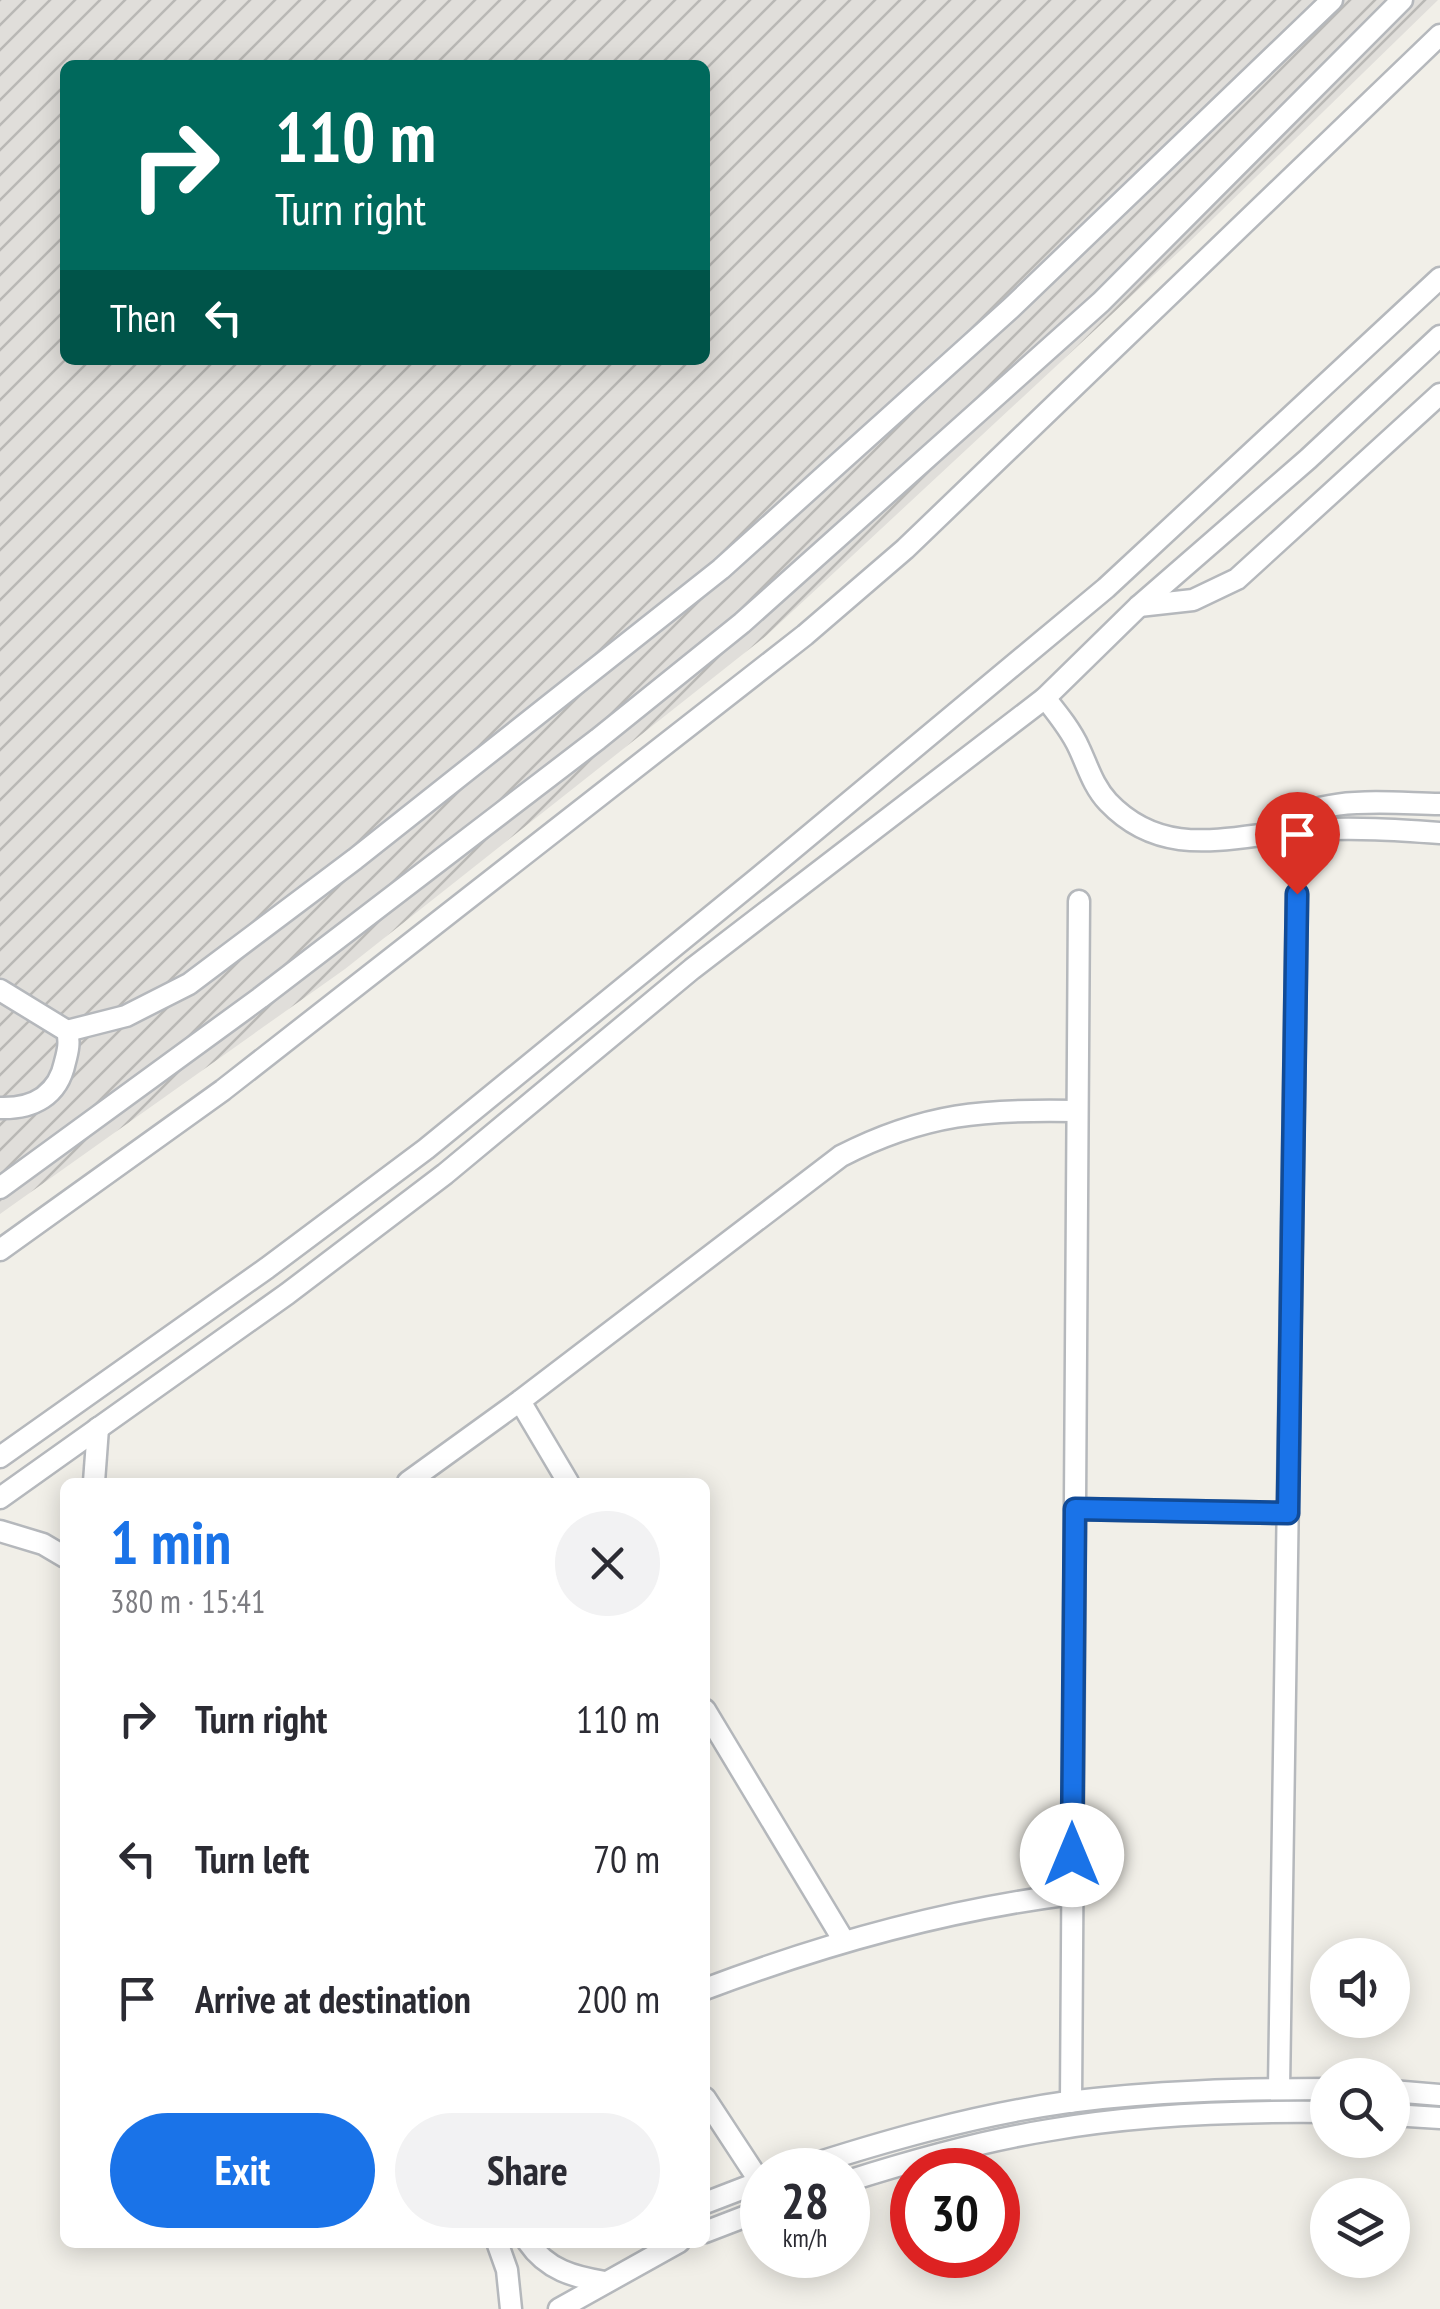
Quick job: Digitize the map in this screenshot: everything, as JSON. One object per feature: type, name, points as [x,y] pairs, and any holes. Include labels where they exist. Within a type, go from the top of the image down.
[{"type":"street","points":[[0,990],[67,1031],[126,1016],[189,984],[355,859],[721,569],[1011,308],[1332,0]]},
{"type":"street","points":[[0,1188],[275,986],[598,739],[742,623],[1101,302],[1402,0]]},
{"type":"street","points":[[0,1250],[223,1090],[805,635],[905,549],[1440,35]]},
{"type":"street","points":[[0,1458],[426,1149],[743,890],[1106,588],[1440,278]]},
{"type":"street","points":[[0,1498],[287,1294],[445,1174],[692,969],[1045,698],[1140,606],[1308,459],[1440,336]]},
{"type":"street","points":[[1140,606],[1193,600],[1237,579],[1440,394]]},
{"type":"street","points":[[1045,698],[1078,746],[1089,775],[1107,801],[1131,822],[1159,836],[1190,842],[1352,828],[1440,833]]},
{"type":"street","points":[[1264,834],[1294,816],[1327,804],[1440,804]]},
{"type":"street","points":[[1278,2089],[1297,894]]},
{"type":"street","points":[[1070,2102],[1079,901]]},
{"type":"street","points":[[0,1108],[29,1106],[57,1086],[68,1052],[67,1031]]},
{"type":"street","points":[[414,1478],[520,1402],[841,1156],[894,1132],[949,1116],[1007,1109],[1077,1111]]},
{"type":"street","points":[[520,1402],[566,1478]]},
{"type":"street","points":[[94,1478],[98,1428]]},
{"type":"street","points":[[1075,1509],[1288,1513]]},
{"type":"street","points":[[0,1531],[44,1544],[60,1554]]},
{"type":"street","points":[[710,1718],[844,1941]]},
{"type":"street","points":[[710,1987],[844,1941],[999,1903],[1072,1894]]},
{"type":"street","points":[[865,2148],[1006,2112],[1070,2102],[1310,2089]]},
{"type":"street","points":[[1410,2092],[1440,2095]]},
{"type":"street","points":[[710,2106],[740,2150]]},
{"type":"street","points":[[870,2175],[1050,2130],[1170,2116],[1310,2112]]},
{"type":"street","points":[[1410,2116],[1440,2118]]},
{"type":"street","points":[[710,2202],[740,2190]]},
{"type":"street","points":[[710,2230],[740,2218]]},
{"type":"street","points":[[499,2248],[507,2270],[511,2309]]},
{"type":"street","points":[[534,2248],[550,2265],[570,2276],[604,2282]]},
{"type":"street","points":[[559,2309],[668,2248]]},
{"type":"shaded area","points":[[0,0],[1438,0],[1183,248],[766,636],[345,969],[0,1214]]},
{"type":"route","points":[[1072,1855],[1075,1509],[1288,1513],[1297,894]]}]
